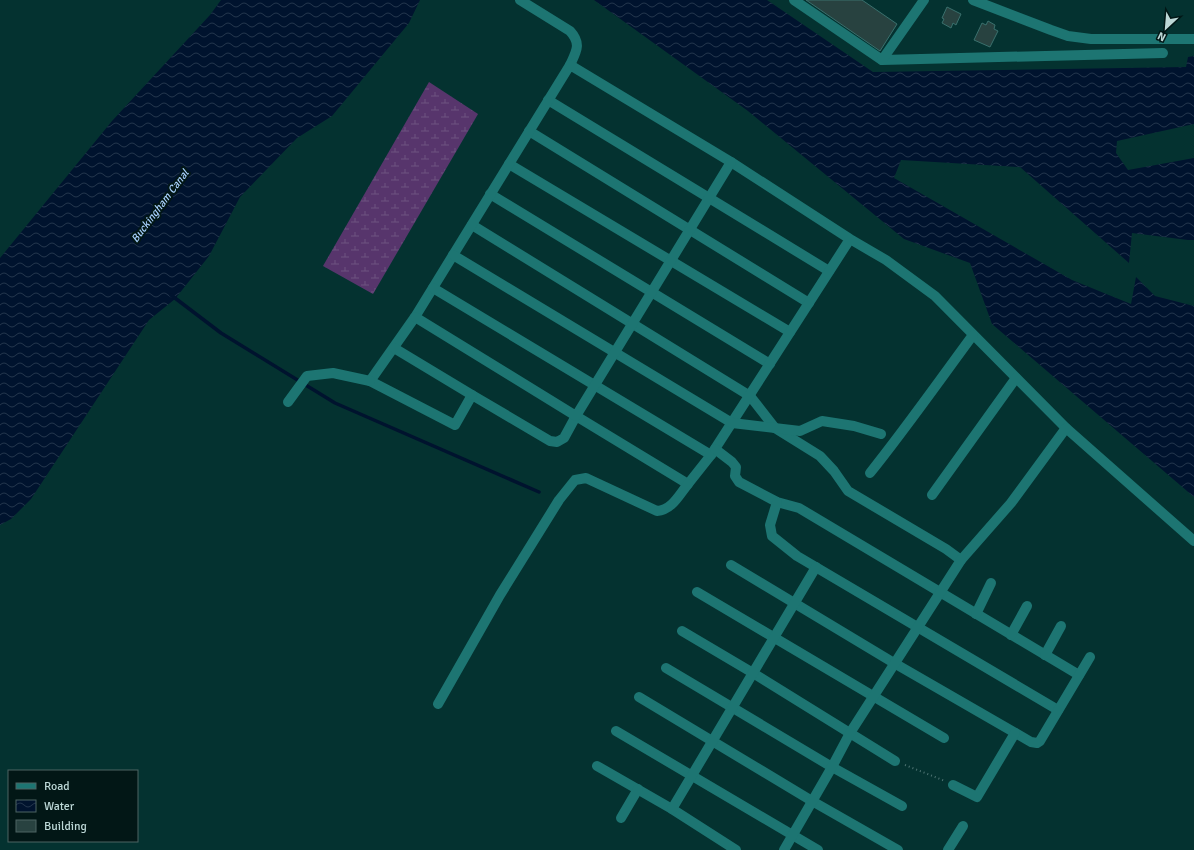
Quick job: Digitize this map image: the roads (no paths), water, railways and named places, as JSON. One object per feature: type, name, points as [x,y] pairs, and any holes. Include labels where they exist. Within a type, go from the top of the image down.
[{"type":"street","points":[[370,381],[415,317],[570,65],[576,50],[577,43],[575,37],[570,31],[520,0]]},
{"type":"street","points":[[794,0],[882,60],[1164,53]]},
{"type":"street","points":[[882,60],[924,0]]},
{"type":"street","points":[[973,0],[1068,36],[1091,39],[1194,39]]},
{"type":"street","points":[[570,65],[731,162],[850,239],[886,260],[935,296],[1066,428],[1194,541]]},
{"type":"street","points":[[548,100],[829,271]]},
{"type":"street","points":[[529,131],[809,303]]},
{"type":"street","points":[[394,348],[550,441],[557,442],[564,438],[731,162]]},
{"type":"street","points":[[509,164],[790,332]]},
{"type":"street","points":[[490,194],[770,364]]},
{"type":"street","points":[[472,225],[750,396],[775,428],[820,456],[848,491],[946,549],[961,560]]},
{"type":"street","points":[[438,704],[500,595],[559,500],[575,480],[586,478],[656,511],[665,511],[713,452],[850,239]]},
{"type":"street","points":[[453,255],[732,423],[800,430],[822,421],[854,426],[881,434]]},
{"type":"street","points":[[433,288],[596,386],[732,462],[736,468],[735,476],[739,482],[777,502],[799,508],[1079,675]]},
{"type":"street","points":[[415,317],[688,484]]},
{"type":"street","points":[[870,473],[973,335]]},
{"type":"street","points":[[288,402],[307,376],[333,373],[370,381],[454,425],[472,395]]},
{"type":"street","points":[[932,495],[1016,378]]},
{"type":"street","points":[[784,850],[850,733],[961,560],[1011,503],[1066,428]]},
{"type":"street","points":[[777,502],[770,525],[772,536],[797,556],[1058,710]]},
{"type":"street","points":[[730,565],[894,663],[1031,742],[1037,743],[1040,741],[1090,657]]},
{"type":"street","points":[[672,809],[816,568]]},
{"type":"street","points":[[976,614],[991,583]]},
{"type":"street","points":[[697,592],[872,697],[944,738]]},
{"type":"street","points":[[1011,635],[1027,606]]},
{"type":"street","points":[[1044,655],[1061,626]]},
{"type":"street","points":[[682,631],[895,761]]},
{"type":"street","points":[[666,668],[832,767],[902,806]]},
{"type":"street","points":[[639,697],[812,801],[898,850]]},
{"type":"street","points":[[616,731],[818,850]]},
{"type":"street","points":[[954,785],[977,797],[1015,733]]},
{"type":"street","points":[[597,766],[672,809],[736,850]]},
{"type":"street","points":[[621,818],[638,789]]},
{"type":"street","points":[[948,850],[963,826]]},
{"type":"water","name":"Buckingham Canal","points":[[221,0],[420,0],[409,23],[332,116],[297,138],[240,197],[209,256],[175,299],[149,320],[31,499],[11,519],[0,525],[0,258],[112,121],[210,15]]},
{"type":"water","points":[[594,0],[767,0],[873,72],[1186,67],[1188,57],[1194,56],[1194,124],[1117,141],[1116,153],[1128,170],[1194,158],[1194,240],[1132,233],[1129,263],[1020,167],[901,160],[894,178],[1072,280],[1131,304],[1136,277],[1155,296],[1194,306],[1194,497],[992,324],[970,263],[904,239],[748,111]]},
{"type":"waterway","points":[[171,295],[221,333],[335,403],[539,492]]}]
